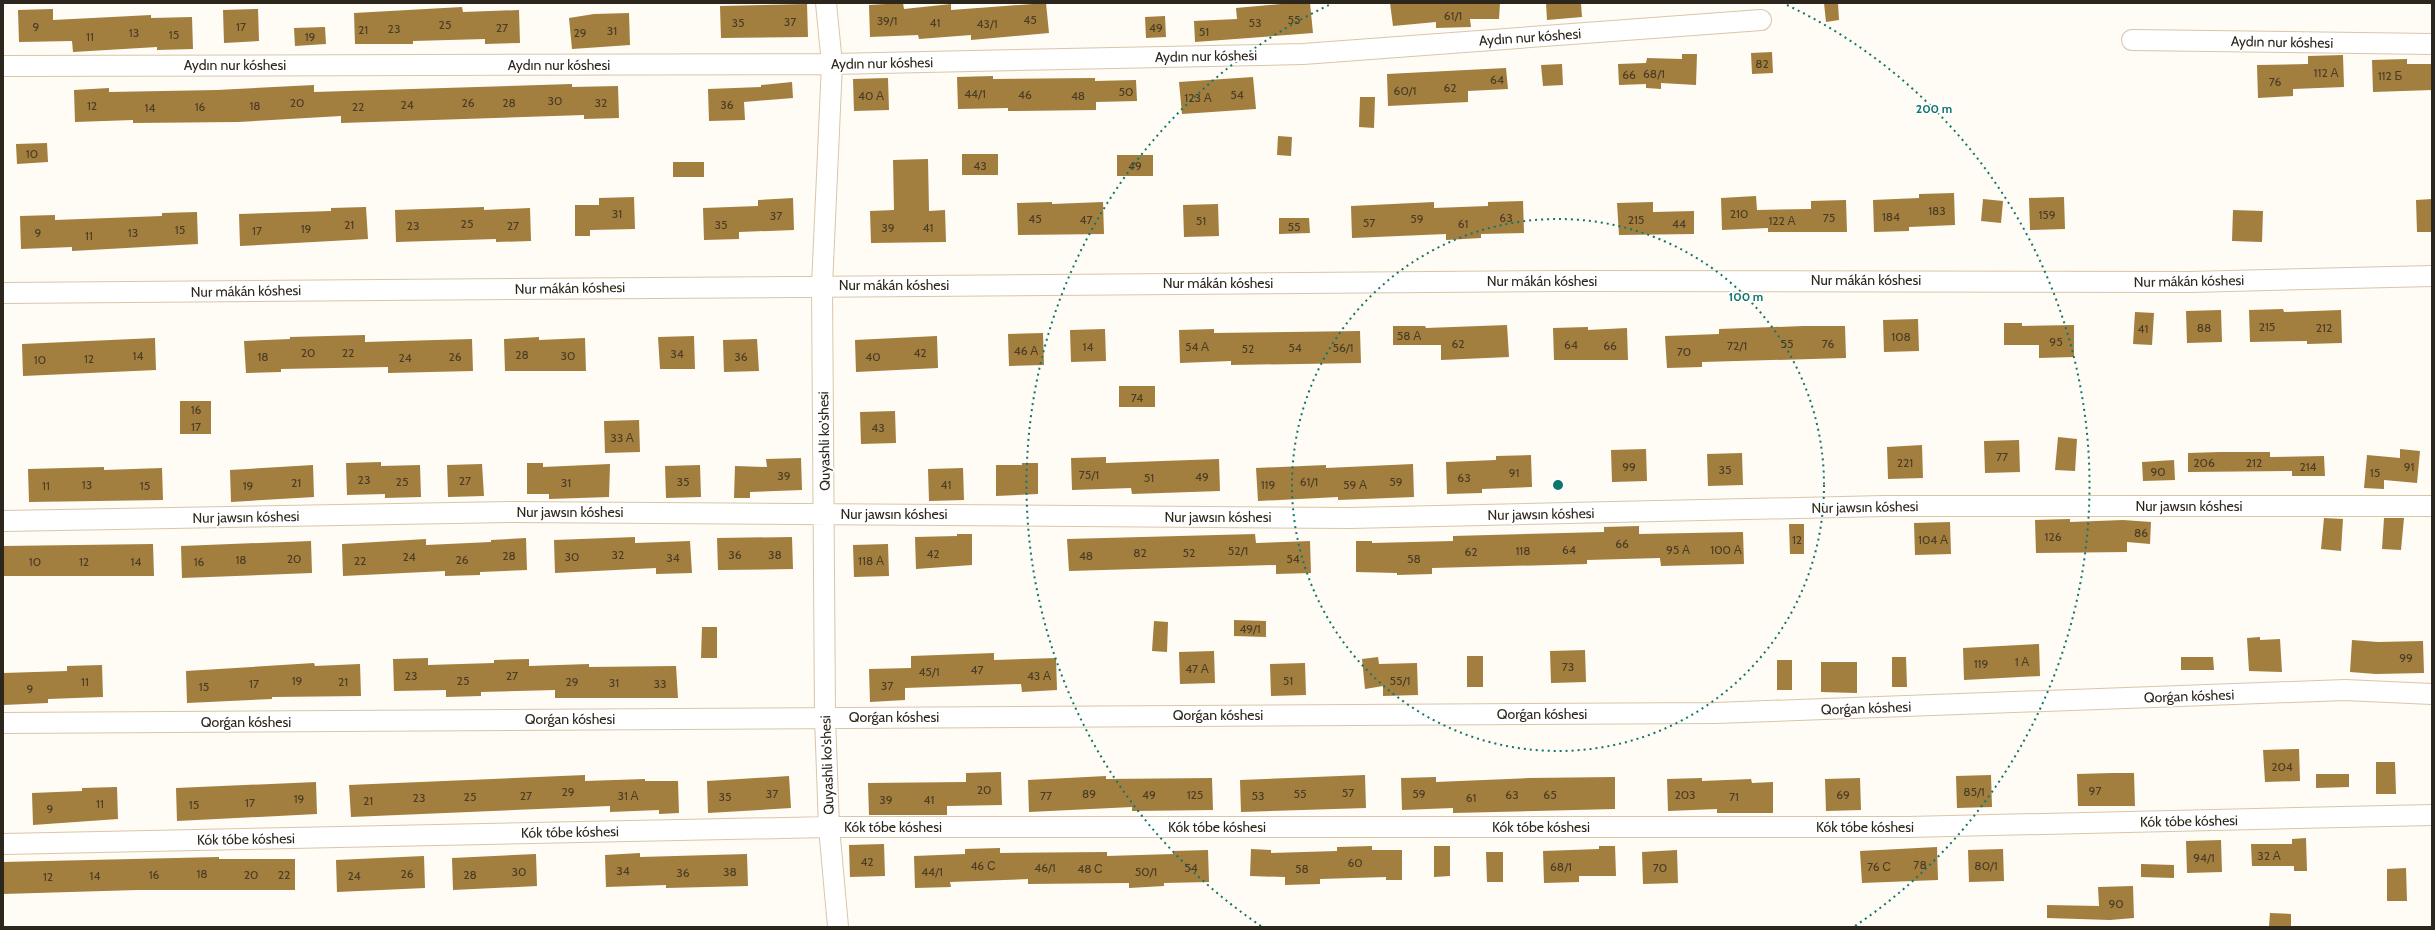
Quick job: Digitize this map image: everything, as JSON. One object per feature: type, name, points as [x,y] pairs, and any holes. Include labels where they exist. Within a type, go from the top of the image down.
[{"type":"street","name":"Quyashli ko'shesi","points":[[826,3],[832,64],[822,286],[825,514],[825,717],[829,827],[838,927]]},
{"type":"street","name":"Aydın nur kóshesi","points":[[3,66],[832,64],[1303,54],[1761,20]]},
{"type":"street","name":"Aydın nur kóshesi","points":[[2132,40],[2432,44]]},
{"type":"street","name":"Nur mákán kóshesi","points":[[3,293],[1558,281],[2190,282],[2432,276]]},
{"type":"street","name":"Nur jawsın kóshesi","points":[[3,521],[515,512],[1350,518],[1884,506],[2432,506]]},
{"type":"street","name":"Qorǵan kóshesi","points":[[3,723],[825,717],[1715,714],[2345,690],[2432,694]]},
{"type":"street","name":"Kók tóbe kóshesi","points":[[3,844],[829,827],[1908,827],[2432,815]]},
{"type":"building","points":[[903,3],[904,9],[951,4],[951,10],[1046,3],[1049,33],[971,40],[971,35],[919,39],[918,35],[870,37],[869,5]]},
{"type":"building","points":[[1291,3],[1310,3],[1313,33],[1195,42],[1194,21],[1237,19],[1236,8]]},
{"type":"building","points":[[1390,3],[1500,3],[1499,19],[1470,19],[1471,27],[1436,28],[1436,22],[1393,26]]},
{"type":"building","points":[[1546,3],[1581,3],[1582,17],[1547,20]]},
{"type":"building","points":[[1824,3],[1838,3],[1839,20],[1826,22]]},
{"type":"building","points":[[807,4],[808,37],[721,38],[720,6]]},
{"type":"building","points":[[462,7],[463,12],[519,10],[520,43],[485,44],[485,39],[413,41],[413,44],[355,44],[354,13]]},
{"type":"building","points":[[53,9],[53,20],[151,15],[151,18],[192,17],[193,49],[157,50],[157,47],[73,52],[72,41],[19,42],[18,10]]},
{"type":"building","points":[[258,9],[259,41],[224,43],[223,10]]},
{"type":"building","points":[[629,13],[630,45],[572,49],[569,18],[594,14]]},
{"type":"building","points":[[1165,16],[1166,37],[1146,38],[1145,17]]},
{"type":"building","points":[[325,27],[326,44],[295,46],[294,28]]},
{"type":"building","points":[[1772,52],[1773,73],[1752,74],[1751,53]]},
{"type":"building","points":[[1682,54],[1697,54],[1696,85],[1661,83],[1661,89],[1646,88],[1646,84],[1619,85],[1618,64],[1646,63],[1647,58],[1682,59]]},
{"type":"building","points":[[2343,55],[2344,87],[2293,89],[2293,96],[2258,98],[2257,65],[2308,64],[2308,56]]},
{"type":"building","points":[[2407,59],[2407,64],[2432,64],[2432,90],[2373,92],[2372,60]]},
{"type":"building","points":[[1562,64],[1563,85],[1543,86],[1541,65]]},
{"type":"building","points":[[1506,68],[1508,89],[1468,91],[1468,102],[1388,106],[1387,74]]},
{"type":"building","points":[[993,76],[993,79],[1095,78],[1095,81],[1136,80],[1137,101],[1096,102],[1096,110],[1008,111],[1008,108],[958,109],[957,77]]},
{"type":"building","points":[[1253,77],[1256,109],[1182,114],[1179,82]]},
{"type":"building","points":[[888,78],[889,110],[854,111],[853,79]]},
{"type":"building","points":[[792,82],[793,98],[744,102],[745,120],[709,121],[708,89],[761,87],[761,85]]},
{"type":"building","points":[[572,84],[572,87],[618,86],[619,118],[584,119],[584,115],[341,123],[341,116],[238,122],[133,123],[133,120],[75,122],[74,90],[109,88],[109,92],[217,90],[314,85],[314,92]]},
{"type":"building","points":[[1360,97],[1375,97],[1374,128],[1359,127]]},
{"type":"building","points":[[1278,136],[1292,137],[1291,156],[1277,155]]},
{"type":"building","points":[[47,143],[48,162],[17,164],[16,144]]},
{"type":"building","points":[[962,154],[998,154],[998,175],[962,175]]},
{"type":"building","points":[[1117,155],[1153,155],[1153,176],[1117,176]]},
{"type":"building","points":[[928,159],[929,211],[945,210],[946,242],[871,243],[870,211],[894,210],[893,160]]},
{"type":"building","points":[[673,162],[704,162],[704,177],[673,177]]},
{"type":"building","points":[[1954,193],[1955,225],[1909,227],[1909,231],[1874,232],[1873,200],[1919,198],[1919,194]]},
{"type":"building","points":[[1756,196],[1757,210],[1811,209],[1811,201],[1846,200],[1847,232],[1768,232],[1768,228],[1722,230],[1721,198]]},
{"type":"building","points":[[634,197],[635,229],[590,230],[590,236],[575,236],[575,205],[599,205],[599,198]]},
{"type":"building","points":[[2064,197],[2065,229],[2030,230],[2029,198]]},
{"type":"building","points":[[793,198],[794,230],[739,232],[739,239],[704,240],[703,208],[758,206],[758,200]]},
{"type":"building","points":[[1983,199],[2003,201],[2001,223],[1981,221]]},
{"type":"building","points":[[2432,199],[2432,232],[2417,232],[2416,200]]},
{"type":"building","points":[[1523,201],[1524,233],[1481,234],[1481,238],[1446,240],[1446,234],[1352,238],[1351,206],[1434,202],[1434,208],[1488,206],[1488,202]]},
{"type":"building","points":[[1052,202],[1052,204],[1103,202],[1104,234],[1018,235],[1017,203]]},
{"type":"building","points":[[1653,202],[1653,212],[1694,211],[1694,234],[1619,235],[1617,203]]},
{"type":"building","points":[[1218,204],[1219,236],[1184,237],[1183,205]]},
{"type":"building","points":[[366,207],[368,239],[240,246],[239,214],[331,211],[331,208]]},
{"type":"building","points":[[484,207],[484,210],[530,208],[531,241],[496,242],[496,239],[396,242],[395,210]]},
{"type":"building","points":[[2233,210],[2263,211],[2262,242],[2232,241]]},
{"type":"building","points":[[197,212],[198,244],[72,251],[72,247],[21,249],[20,216],[55,215],[55,220],[162,216],[162,213]]},
{"type":"building","points":[[1279,218],[1309,218],[1310,233],[1279,234]]},
{"type":"building","points":[[2283,309],[2284,312],[2341,310],[2342,343],[2307,344],[2307,341],[2250,342],[2249,310]]},
{"type":"building","points":[[2221,310],[2222,342],[2187,343],[2186,311]]},
{"type":"building","points":[[2135,312],[2154,313],[2152,345],[2133,344]]},
{"type":"building","points":[[1918,319],[1919,351],[1884,352],[1883,320]]},
{"type":"building","points":[[2004,323],[2022,323],[2022,326],[2074,325],[2074,357],[2039,358],[2039,345],[2004,345]]},
{"type":"building","points":[[1507,325],[1509,357],[1441,360],[1441,345],[1393,345],[1393,326],[1425,326],[1426,328]]},
{"type":"building","points":[[1845,326],[1846,358],[1702,362],[1702,367],[1667,368],[1665,336],[1719,334],[1719,329]]},
{"type":"building","points":[[1588,327],[1588,330],[1627,328],[1628,360],[1554,360],[1553,328]]},
{"type":"building","points":[[1105,329],[1106,361],[1071,362],[1070,330]]},
{"type":"building","points":[[1214,329],[1214,333],[1360,331],[1361,363],[1231,365],[1231,361],[1180,363],[1179,330]]},
{"type":"building","points":[[1043,333],[1044,365],[1009,366],[1008,334]]},
{"type":"building","points":[[365,335],[365,342],[472,339],[473,371],[388,373],[388,367],[281,369],[281,372],[246,373],[244,341],[290,339],[290,337]]},
{"type":"building","points":[[694,336],[695,369],[660,369],[658,337]]},
{"type":"building","points":[[937,336],[938,368],[856,372],[855,340]]},
{"type":"building","points":[[539,337],[539,340],[585,338],[586,371],[505,371],[504,339]]},
{"type":"building","points":[[155,338],[156,370],[23,376],[22,344]]},
{"type":"building","points":[[757,339],[759,371],[724,372],[723,340]]},
{"type":"building","points":[[1119,386],[1155,386],[1155,407],[1119,407]]},
{"type":"building","points":[[180,401],[211,401],[211,434],[180,434]]},
{"type":"building","points":[[895,411],[896,443],[861,444],[860,412]]},
{"type":"building","points":[[639,420],[640,452],[605,453],[604,421]]},
{"type":"building","points":[[2058,437],[2077,439],[2075,471],[2055,470]]},
{"type":"building","points":[[2019,440],[2020,472],[1985,473],[1984,441]]},
{"type":"building","points":[[1922,445],[1923,478],[1888,479],[1887,447]]},
{"type":"building","points":[[1646,449],[1647,481],[1612,482],[1611,450]]},
{"type":"building","points":[[2400,449],[2420,451],[2417,483],[2384,480],[2384,489],[2364,488],[2367,455],[2400,458]]},
{"type":"building","points":[[2270,452],[2270,457],[2324,456],[2325,476],[2292,476],[2292,471],[2188,472],[2188,453]]},
{"type":"building","points":[[1742,453],[1743,485],[1708,486],[1707,454]]},
{"type":"building","points":[[1531,455],[1532,487],[1482,489],[1482,493],[1447,494],[1446,462],[1496,460],[1496,456]]},
{"type":"building","points":[[1106,457],[1106,463],[1219,459],[1220,491],[1132,494],[1131,488],[1072,490],[1071,458]]},
{"type":"building","points":[[801,458],[802,490],[750,492],[750,498],[734,498],[735,466],[767,467],[766,459]]},
{"type":"building","points":[[2174,460],[2175,480],[2143,481],[2142,462]]},
{"type":"building","points":[[381,462],[381,466],[420,465],[421,497],[385,498],[385,494],[347,495],[346,463]]},
{"type":"building","points":[[527,463],[543,463],[543,467],[610,464],[609,497],[549,499],[549,494],[527,494]]},
{"type":"building","points":[[1022,463],[1038,463],[1038,494],[996,496],[996,465],[1022,465]]},
{"type":"building","points":[[482,464],[484,496],[448,497],[447,465]]},
{"type":"building","points":[[1413,464],[1414,497],[1338,500],[1338,497],[1258,501],[1256,468],[1326,465],[1326,468]]},
{"type":"building","points":[[313,465],[314,497],[231,502],[230,470]]},
{"type":"building","points":[[700,465],[701,497],[666,498],[665,466]]},
{"type":"building","points":[[104,467],[104,470],[162,468],[163,500],[29,502],[28,469]]},
{"type":"building","points":[[963,468],[964,500],[929,501],[928,469]]},
{"type":"building","points":[[2324,518],[2343,519],[2341,551],[2321,549]]},
{"type":"building","points":[[2384,518],[2404,518],[2401,550],[2382,549]]},
{"type":"building","points":[[2070,519],[2070,522],[2123,520],[2151,522],[2150,544],[2127,542],[2127,552],[2036,553],[2035,520]]},
{"type":"building","points":[[1950,522],[1951,554],[1915,555],[1914,523]]},
{"type":"building","points":[[1789,524],[1804,524],[1804,554],[1790,554]]},
{"type":"building","points":[[1639,526],[1639,534],[1743,532],[1744,564],[1661,566],[1660,558],[1587,560],[1587,564],[1432,568],[1432,574],[1397,575],[1397,573],[1356,572],[1356,541],[1372,541],[1372,543],[1453,541],[1453,536],[1604,532],[1604,527]]},
{"type":"building","points":[[957,534],[972,534],[972,565],[916,569],[915,537],[957,536]]},
{"type":"building","points":[[1255,534],[1256,543],[1310,541],[1311,573],[1276,574],[1276,565],[1069,571],[1067,539]]},
{"type":"building","points":[[635,537],[635,543],[690,541],[692,573],[656,574],[656,568],[555,573],[554,540]]},
{"type":"building","points":[[792,537],[793,569],[718,570],[717,538]]},
{"type":"building","points":[[526,538],[527,570],[480,572],[480,575],[445,576],[445,571],[343,576],[342,544],[426,539],[426,545],[491,542],[491,540]]},
{"type":"building","points":[[311,541],[312,573],[182,578],[181,546]]},
{"type":"building","points":[[153,544],[154,576],[3,576],[3,546]]},
{"type":"building","points":[[888,544],[889,576],[854,577],[853,545]]},
{"type":"building","points":[[1234,620],[1266,621],[1266,637],[1234,636]]},
{"type":"building","points":[[1154,621],[1168,622],[1167,652],[1152,651]]},
{"type":"building","points":[[702,627],[717,627],[717,658],[701,658]]},
{"type":"building","points":[[2260,637],[2260,640],[2280,639],[2282,672],[2249,671],[2247,638]]},
{"type":"building","points":[[2352,640],[2378,642],[2423,641],[2424,673],[2376,674],[2350,672]]},
{"type":"building","points":[[2039,644],[2040,676],[1964,680],[1963,648]]},
{"type":"building","points":[[1585,650],[1586,682],[1551,683],[1550,651]]},
{"type":"building","points":[[1214,651],[1215,683],[1180,684],[1179,652]]},
{"type":"building","points":[[994,653],[994,660],[1056,658],[1057,690],[1022,692],[1021,684],[905,688],[905,700],[870,702],[869,669],[911,668],[911,656]]},
{"type":"building","points":[[1467,656],[1483,656],[1483,687],[1467,687]]},
{"type":"building","points":[[1378,657],[1379,664],[1417,663],[1418,695],[1383,696],[1383,686],[1365,689],[1362,659]]},
{"type":"building","points":[[1892,657],[1906,657],[1907,687],[1892,687]]},
{"type":"building","points":[[2181,657],[2213,657],[2214,670],[2181,670]]},
{"type":"building","points":[[428,658],[428,665],[494,663],[494,660],[529,659],[529,666],[589,664],[589,667],[676,666],[678,698],[555,698],[555,690],[481,692],[481,696],[446,697],[446,690],[394,691],[393,659]]},
{"type":"building","points":[[1777,660],[1792,660],[1792,690],[1777,690]]},
{"type":"building","points":[[1821,662],[1857,662],[1857,693],[1821,692]]},
{"type":"building","points":[[314,663],[315,666],[360,664],[361,696],[272,697],[272,699],[187,703],[186,671]]},
{"type":"building","points":[[1305,663],[1306,695],[1271,696],[1270,664]]},
{"type":"building","points":[[102,665],[103,697],[48,699],[48,703],[3,705],[3,673],[67,671],[67,666]]},
{"type":"building","points":[[2299,749],[2300,781],[2265,782],[2263,750]]},
{"type":"building","points":[[2376,762],[2395,762],[2396,794],[2376,794]]},
{"type":"building","points":[[1001,772],[1002,805],[947,806],[947,815],[869,815],[868,783],[966,782],[966,773]]},
{"type":"building","points":[[2134,773],[2135,806],[2078,806],[2077,774]]},
{"type":"building","points":[[2316,774],[2349,774],[2349,787],[2316,788]]},
{"type":"building","points":[[585,775],[585,781],[645,779],[645,781],[678,781],[679,813],[659,814],[659,810],[610,812],[610,806],[351,817],[349,785]]},
{"type":"building","points":[[1365,775],[1366,808],[1241,812],[1240,780]]},
{"type":"building","points":[[1991,775],[1992,807],[1957,808],[1956,776]]},
{"type":"building","points":[[789,776],[791,808],[708,813],[707,781]]},
{"type":"building","points":[[1106,776],[1106,779],[1212,778],[1213,810],[1132,811],[1132,807],[1029,812],[1028,780]]},
{"type":"building","points":[[1436,777],[1436,782],[1529,778],[1615,777],[1615,809],[1453,813],[1453,808],[1402,810],[1401,778]]},
{"type":"building","points":[[1702,778],[1702,781],[1751,779],[1752,783],[1773,782],[1773,813],[1717,813],[1717,809],[1668,811],[1667,779]]},
{"type":"building","points":[[1860,778],[1861,810],[1826,811],[1825,779]]},
{"type":"building","points":[[316,782],[317,814],[177,821],[176,788]]},
{"type":"building","points":[[117,787],[118,819],[33,825],[32,793],[82,791],[82,788]]},
{"type":"building","points":[[2306,838],[2307,871],[2294,871],[2294,866],[2252,866],[2251,844],[2292,844],[2292,839]]},
{"type":"building","points":[[2221,840],[2222,872],[2187,873],[2186,841]]},
{"type":"building","points":[[884,844],[885,876],[850,877],[849,845]]},
{"type":"building","points":[[1372,846],[1372,850],[1402,850],[1402,880],[1386,880],[1386,877],[1320,879],[1320,884],[1285,885],[1285,877],[1250,876],[1251,849],[1271,850],[1271,853],[1337,851],[1337,847]]},
{"type":"building","points":[[1434,846],[1450,846],[1450,876],[1434,877]]},
{"type":"building","points":[[1599,846],[1615,846],[1616,876],[1579,876],[1579,882],[1544,883],[1543,851],[1599,849]]},
{"type":"building","points":[[1937,847],[1938,880],[1862,883],[1860,851]]},
{"type":"building","points":[[1000,848],[1000,853],[1107,852],[1107,856],[1173,854],[1173,851],[1208,850],[1209,882],[1164,883],[1164,886],[1129,888],[1129,883],[1028,884],[1028,879],[950,882],[951,887],[915,888],[914,856],[965,854],[965,849]]},
{"type":"building","points":[[2003,849],[2004,881],[1969,882],[1968,850]]},
{"type":"building","points":[[1677,850],[1678,883],[1643,884],[1642,852]]},
{"type":"building","points":[[1486,852],[1503,852],[1503,882],[1487,882]]},
{"type":"building","points":[[640,853],[640,857],[747,854],[748,886],[666,888],[666,885],[606,887],[605,855]]},
{"type":"building","points":[[536,854],[537,886],[453,890],[452,858]]},
{"type":"building","points":[[424,856],[425,888],[337,892],[336,860]]},
{"type":"building","points":[[219,857],[219,859],[295,859],[295,890],[137,890],[3,894],[3,862]]},
{"type":"building","points":[[2141,864],[2174,865],[2174,878],[2141,877]]},
{"type":"building","points":[[2406,868],[2407,901],[2387,901],[2387,869]]},
{"type":"building","points":[[2133,886],[2134,918],[2110,920],[2047,918],[2047,905],[2099,906],[2098,887]]},
{"type":"building","points":[[2270,913],[2291,914],[2291,927],[2269,927]]}]
